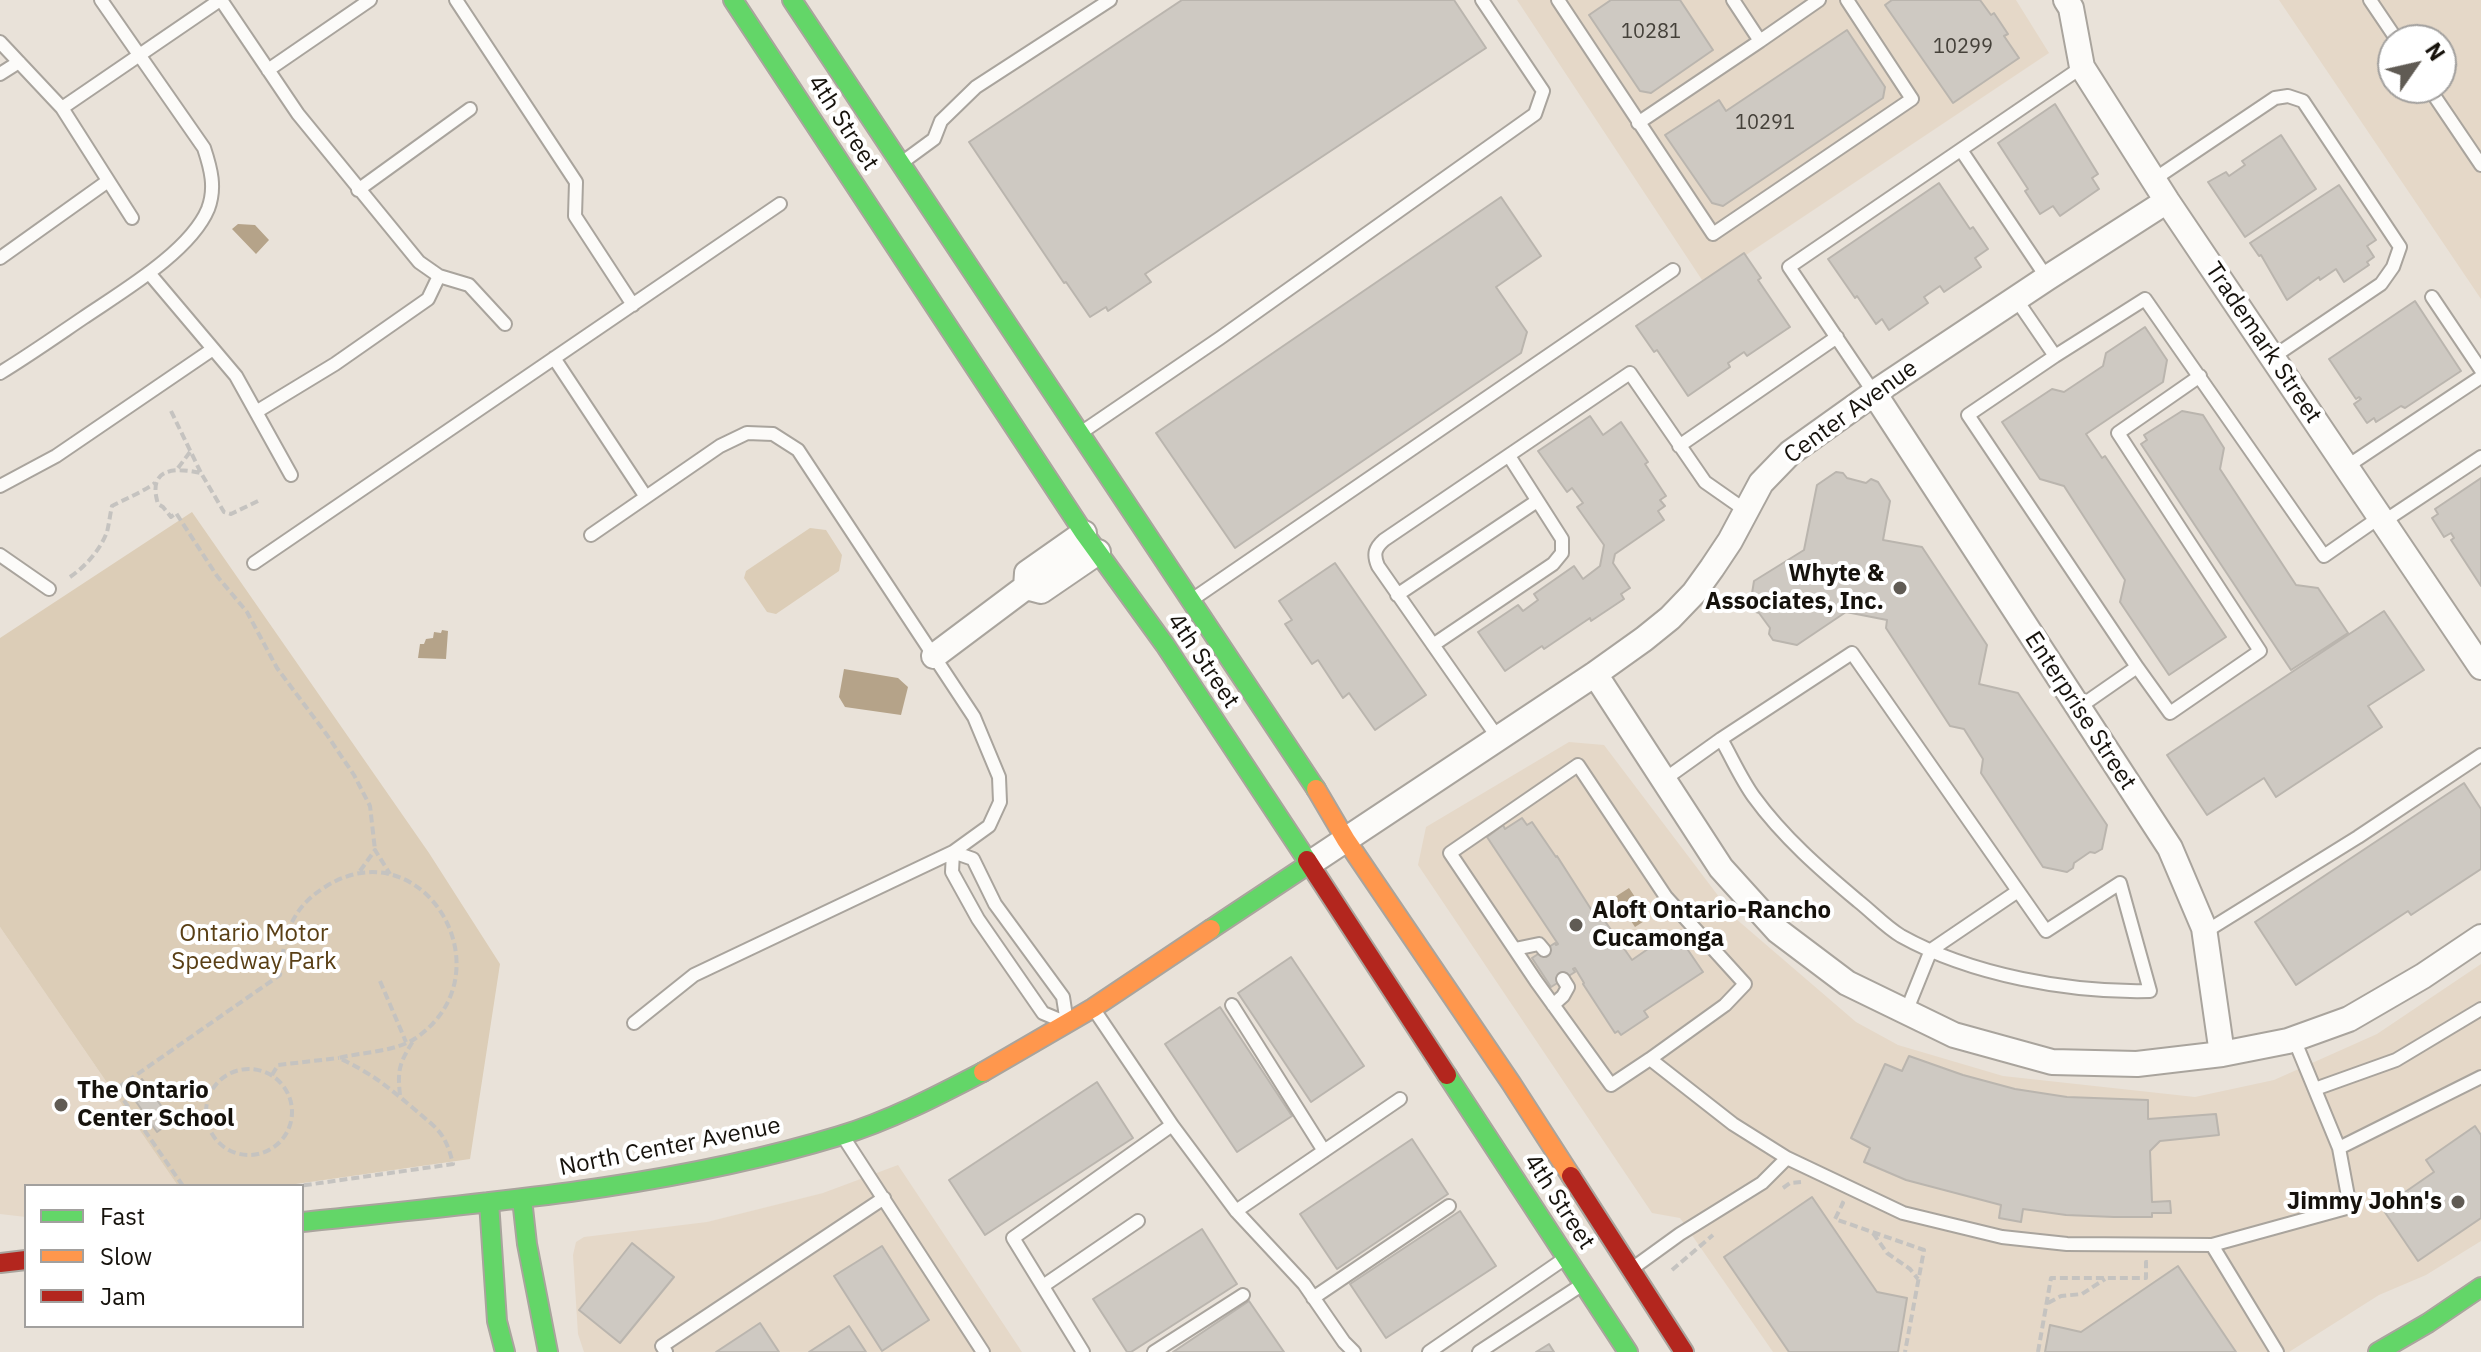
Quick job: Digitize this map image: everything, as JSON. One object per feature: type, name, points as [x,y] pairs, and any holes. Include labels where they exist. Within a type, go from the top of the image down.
[{"type":"main road","name":"4th Street","points":[[733,0],[1091,542],[1165,645],[1628,1352]]},
{"type":"main road","name":"4th Street","points":[[792,0],[1316,789],[1346,840],[1511,1083],[1684,1352]]},
{"type":"main road","name":"North Center Avenue","points":[[304,1222],[522,1199],[739,1163],[842,1135],[967,1082],[1093,1008],[1309,864]]},
{"type":"main road","points":[[522,1199],[527,1244],[548,1352]]},
{"type":"main road","points":[[489,1202],[497,1321],[505,1352]]},
{"type":"main road","points":[[0,1263],[24,1260]]},
{"type":"main road","points":[[2378,1352],[2481,1287]]},
{"type":"street","name":"Trademark Street","points":[[2071,3],[2082,67],[2153,180],[2481,667]]},
{"type":"street","name":"Center Avenue","points":[[1309,864],[1644,639],[1694,593],[1730,541],[1761,483],[1790,453],[1874,393],[2167,201]]},
{"type":"street","name":"Enterprise Street","points":[[1874,393],[2170,848],[2205,932],[2222,1054]]},
{"type":"street","points":[[934,656],[1026,587],[1027,573],[1091,542]]},
{"type":"street","points":[[1595,674],[1721,868],[1778,931],[1847,983],[1954,1035],[2052,1062],[2137,1064],[2222,1054],[2294,1039],[2349,1019],[2423,976],[2481,937]]},
{"type":"lane","points":[[0,373],[149,273],[196,228],[208,209],[213,190],[211,169],[204,148],[101,0]]},
{"type":"lane","points":[[62,108],[220,0],[298,114],[419,262],[439,276],[469,285],[505,324]]},
{"type":"lane","points":[[268,70],[370,0]]},
{"type":"lane","points":[[456,0],[576,182],[575,216],[633,305]]},
{"type":"lane","points":[[900,164],[934,139],[941,121],[976,87],[1110,0]]},
{"type":"lane","points":[[1080,434],[1233,330],[1535,114],[1543,91],[1482,0]]},
{"type":"lane","points":[[1558,0],[1713,234],[1912,99],[1847,0]]},
{"type":"lane","points":[[1733,0],[1760,41]]},
{"type":"lane","points":[[1638,123],[1819,0]]},
{"type":"lane","points":[[2370,0],[2386,24]]},
{"type":"lane","points":[[0,42],[62,108],[132,218]]},
{"type":"lane","points":[[0,74],[19,62]]},
{"type":"lane","points":[[1874,393],[1789,267],[2082,67]]},
{"type":"lane","points":[[2153,180],[2275,98],[2288,96],[2303,101],[2400,247],[2393,267],[2381,284],[2273,357]]},
{"type":"lane","points":[[2440,104],[2481,165]]},
{"type":"lane","points":[[358,190],[470,109]]},
{"type":"lane","points":[[1961,150],[2047,278]]},
{"type":"lane","points":[[0,258],[108,181]]},
{"type":"lane","points":[[254,563],[780,204]]},
{"type":"lane","points":[[1191,601],[1673,270]]},
{"type":"lane","points":[[149,273],[236,376],[291,475]]},
{"type":"lane","points":[[256,412],[335,364],[428,299],[439,276]]},
{"type":"lane","points":[[2432,297],[2481,370]]},
{"type":"lane","points":[[2016,299],[2055,356]]},
{"type":"lane","points":[[2200,376],[2118,433],[2260,651],[2170,713],[1968,415],[2145,299],[2200,376],[2324,556],[2481,457]]},
{"type":"lane","points":[[1679,446],[1837,337]]},
{"type":"lane","points":[[0,486],[56,456],[213,349]]},
{"type":"lane","points":[[554,358],[646,497]]},
{"type":"lane","points":[[1498,738],[1378,566],[1376,547],[1630,373],[1705,482],[1745,510]]},
{"type":"lane","points":[[2346,467],[2481,377]]},
{"type":"lane","points":[[591,535],[720,446],[747,433],[773,434],[798,450],[934,656],[974,717],[999,777],[1000,802],[989,826],[953,852],[694,975],[634,1023]]},
{"type":"lane","points":[[1433,645],[1553,564],[1562,553],[1562,539],[1509,456]]},
{"type":"lane","points":[[1397,595],[1537,501]]},
{"type":"lane","points":[[0,555],[49,589]]},
{"type":"lane","points":[[1665,779],[1721,739],[1852,653],[2046,931],[2120,883],[2150,991],[2116,992],[2001,976],[1898,935],[1817,867],[1754,796],[1721,739]]},
{"type":"lane","points":[[2078,708],[2137,667]]},
{"type":"lane","points":[[2205,932],[2358,837],[2481,755]]},
{"type":"lane","points":[[1578,765],[1666,897],[1745,984],[1725,1005],[1611,1085],[1515,949],[1450,853],[1578,765]]},
{"type":"lane","points":[[953,852],[973,859],[995,904],[1063,997],[1067,1023]]},
{"type":"lane","points":[[953,852],[952,872],[985,929],[1043,1013],[1067,1023]]},
{"type":"lane","points":[[1906,1012],[1931,950],[2018,891]]},
{"type":"lane","points":[[985,929],[1004,915]]},
{"type":"lane","points":[[1515,949],[1539,944],[1544,950]]},
{"type":"lane","points":[[1553,1005],[1568,987],[1563,979]]},
{"type":"lane","points":[[1232,1005],[1324,1151]]},
{"type":"lane","points":[[1093,1008],[1172,1125],[1236,1211],[1304,1284],[1354,1352]]},
{"type":"lane","points":[[2315,1089],[2396,1060],[2481,1009]]},
{"type":"lane","points":[[1650,1059],[1749,1135],[1787,1158],[1903,1213],[2002,1237],[2067,1244],[2212,1245],[2350,1207],[2339,1148],[2294,1039]]},
{"type":"lane","points":[[2339,1148],[2481,1077]]},
{"type":"lane","points":[[1236,1211],[1400,1099]]},
{"type":"lane","points":[[1083,1352],[1013,1238],[1172,1125]]},
{"type":"lane","points":[[842,1135],[983,1352]]},
{"type":"lane","points":[[1630,1270],[1680,1234],[1762,1183],[1787,1158]]},
{"type":"lane","points":[[666,1352],[662,1346],[884,1198]]},
{"type":"lane","points":[[1313,1298],[1449,1206]]},
{"type":"lane","points":[[1043,1286],[1138,1221]]},
{"type":"lane","points":[[2212,1245],[2277,1352]]},
{"type":"lane","points":[[1429,1352],[1566,1257]]},
{"type":"lane","points":[[1479,1352],[1584,1283]]},
{"type":"lane","points":[[1154,1352],[1243,1295]]},
{"type":"path","points":[[171,411],[173,421],[224,512],[231,514],[258,501]]},
{"type":"path","points":[[70,577],[83,568],[100,546],[108,529],[112,506],[138,495],[166,473],[178,468],[190,452]]},
{"type":"path","points":[[178,468],[201,473]]},
{"type":"path","points":[[156,482],[154,490],[158,504],[171,517],[176,513],[217,576],[247,612],[277,668],[354,775],[370,806],[375,850],[390,874]]},
{"type":"path","points":[[360,871],[375,850]]},
{"type":"path","points":[[182,1184],[116,1089],[280,975],[283,947],[292,919],[310,896],[335,880],[360,871],[390,874],[420,888],[440,908],[453,935],[458,964],[453,992],[438,1016],[415,1038],[400,1063],[400,1095]]},
{"type":"path","points":[[380,981],[406,1042]]},
{"type":"path","points":[[272,1075],[278,1065],[339,1058],[391,1047],[415,1038]]},
{"type":"path","points":[[304,1185],[453,1164],[449,1146],[439,1130],[400,1095],[368,1072],[339,1058]]},
{"type":"path","points":[[244,1068],[258,1069],[272,1075],[290,1097],[290,1125],[284,1138],[260,1154],[232,1152],[211,1133],[206,1119],[210,1092],[219,1080],[244,1068]]},
{"type":"path","points":[[1777,1192],[1790,1183],[1801,1182]]},
{"type":"path","points":[[1829,1196],[1843,1203],[1835,1219],[1924,1250],[1905,1352]]},
{"type":"path","points":[[1672,1270],[1699,1244],[1725,1227]]},
{"type":"path","points":[[1872,1232],[1887,1253],[1910,1269],[1918,1279]]},
{"type":"path","points":[[2038,1352],[2051,1278],[2146,1278],[2146,1262],[2160,1261]]},
{"type":"path","points":[[2047,1304],[2061,1296],[2082,1294],[2107,1278]]},
{"type":"shaded area","points":[[1517,0],[2016,0],[2049,53],[1704,283]]},
{"type":"shaded area","points":[[2279,0],[2481,0],[2481,299]]},
{"type":"shaded area","points":[[238,224],[255,225],[269,240],[256,254],[232,229]]},
{"type":"shaded area","points":[[442,630],[448,631],[446,659],[418,658],[420,644],[433,638],[434,632],[441,633]]},
{"type":"shaded area","points":[[844,669],[898,678],[908,687],[901,715],[845,707],[839,697]]},
{"type":"shaded area","points":[[1569,742],[1604,745],[1735,918],[1856,1022],[1898,1045],[2003,1076],[2195,1097],[2274,1080],[2377,1034],[2481,964],[2481,1241],[2426,1275],[2379,1295],[2289,1352],[1773,1352],[1680,1218],[1652,1213],[1418,865],[1426,827]]},
{"type":"shaded area","points":[[1629,888],[1649,918],[1635,927],[1615,897]]},
{"type":"shaded area","name":"The Ontario Center School","points":[[0,927],[177,1184],[24,1184],[24,1217],[0,1214]]},
{"type":"shaded area","points":[[898,1165],[1022,1352],[584,1352],[578,1334],[573,1255],[576,1242],[584,1237],[707,1222],[823,1193]]},
{"type":"green space","name":"Ontario Motor Speedway Park","points":[[192,512],[429,853],[500,964],[470,1159],[296,1184],[177,1184],[0,927],[0,638]]},
{"type":"green space","points":[[810,528],[826,530],[842,555],[839,571],[776,614],[767,612],[744,578],[746,571]]},
{"type":"building","points":[[1182,0],[1454,0],[1486,48],[1145,274],[1151,282],[1108,311],[1106,307],[1090,317],[969,142]]},
{"type":"building","points":[[1611,0],[1680,0],[1713,50],[1651,93],[1640,91],[1589,15]]},
{"type":"building","points":[[1892,0],[1980,0],[1991,15],[1994,13],[2008,34],[2004,36],[2019,58],[1953,103],[1885,5]]},
{"type":"building","points":[[1847,30],[1885,87],[1883,98],[1723,206],[1712,203],[1665,135],[1719,100],[1726,111]]},
{"type":"building","points":[[2055,104],[2098,174],[2092,178],[2099,189],[2060,216],[2053,206],[2040,214],[2025,191],[2028,189],[1998,143]]},
{"type":"building","points":[[2281,135],[2316,189],[2245,237],[2208,182],[2226,172],[2229,176],[2245,165],[2242,161]]},
{"type":"building","points":[[1939,183],[1970,229],[1973,227],[1988,249],[1975,258],[1981,267],[1944,292],[1940,286],[1924,297],[1928,303],[1889,330],[1882,319],[1876,324],[1828,259]]},
{"type":"building","points":[[2339,185],[2376,240],[2367,246],[2374,257],[2367,262],[2369,265],[2344,282],[2336,269],[2287,300],[2261,255],[2250,243]]},
{"type":"building","points":[[1501,197],[1541,256],[1496,287],[1527,332],[1521,353],[1235,548],[1156,433]]},
{"type":"building","points":[[1744,253],[1790,327],[1747,356],[1744,352],[1728,363],[1730,367],[1688,396],[1657,350],[1654,352],[1636,326]]},
{"type":"building","points":[[2415,301],[2461,371],[2405,408],[2401,406],[2376,422],[2374,418],[2367,423],[2354,404],[2361,399],[2356,399],[2329,359]]},
{"type":"building","points":[[2145,327],[2167,360],[2163,382],[2086,434],[2102,458],[2105,456],[2226,637],[2169,675],[2120,602],[2125,580],[2064,486],[2040,479],[2002,422],[2052,389],[2064,392],[2103,366],[2106,353]]},
{"type":"building","points":[[2182,411],[2203,415],[2224,448],[2220,469],[2296,585],[2318,588],[2348,633],[2291,670],[2141,444],[2147,440],[2144,435]]},
{"type":"building","points":[[1590,416],[1603,435],[1621,422],[1666,496],[1660,500],[1665,506],[1658,511],[1664,520],[1615,554],[1613,563],[1630,588],[1621,594],[1624,599],[1505,671],[1478,632],[1518,605],[1523,611],[1538,600],[1534,594],[1574,566],[1583,579],[1600,566],[1604,545],[1577,507],[1583,503],[1572,488],[1567,492],[1538,451]]},
{"type":"building","points":[[1836,472],[1866,483],[1871,479],[1878,482],[1890,501],[1883,540],[1922,547],[1987,645],[1979,684],[2018,693],[2107,825],[2102,849],[2090,852],[2067,872],[2043,867],[1981,773],[1983,759],[1964,729],[1950,726],[1886,628],[1887,620],[1846,612],[1797,645],[1773,640],[1769,634],[1770,628],[1750,606],[1754,581],[1804,550],[1817,485]]},
{"type":"building","points":[[2481,478],[2481,586],[2451,540],[2454,538],[2451,533],[2444,537],[2432,518],[2438,514],[2435,509]]},
{"type":"building","points":[[1335,563],[1426,695],[1375,730],[1349,693],[1343,698],[1318,660],[1312,664],[1285,624],[1292,620],[1279,601]]},
{"type":"building","points":[[2384,611],[2424,670],[2368,706],[2382,727],[2276,797],[2264,778],[2207,815],[2167,755]]},
{"type":"building","points":[[2464,783],[2481,809],[2481,869],[2411,915],[2408,911],[2296,985],[2255,922]]},
{"type":"building","name":"Aloft Ontario-Rancho Cucamonga","points":[[1522,818],[1527,825],[1532,822],[1596,917],[1600,914],[1632,960],[1671,933],[1676,939],[1679,937],[1703,972],[1644,1011],[1648,1017],[1621,1035],[1618,1031],[1615,1033],[1575,968],[1575,972],[1551,987],[1532,958],[1558,944],[1487,837],[1503,825],[1505,829]]},
{"type":"building","points":[[1291,957],[1364,1066],[1311,1102],[1238,993]]},
{"type":"building","points":[[1220,1007],[1292,1116],[1237,1152],[1165,1044]]},
{"type":"building","points":[[1909,1056],[2015,1089],[2067,1097],[2148,1100],[2148,1119],[2216,1114],[2219,1135],[2160,1141],[2150,1151],[2152,1202],[2170,1201],[2171,1213],[2152,1213],[2152,1217],[2114,1217],[2023,1209],[2021,1222],[1999,1218],[2001,1205],[1906,1180],[1864,1162],[1870,1148],[1851,1138],[1885,1064],[1902,1071]]},
{"type":"building","points":[[142,1079],[172,1121],[157,1132],[128,1090]]},
{"type":"building","points":[[1097,1082],[1133,1138],[985,1235],[949,1180]]},
{"type":"building","points":[[2475,1126],[2481,1135],[2481,1218],[2418,1261],[2382,1208],[2434,1172],[2426,1160]]},
{"type":"building","points":[[1412,1139],[1448,1194],[1337,1269],[1300,1214]]},
{"type":"building","points":[[1812,1197],[1877,1292],[1907,1298],[1898,1352],[1789,1352],[1724,1257]]},
{"type":"building","points":[[1460,1211],[1496,1266],[1386,1338],[1350,1284]]},
{"type":"building","points":[[1202,1229],[1237,1284],[1127,1352],[1093,1299]]},
{"type":"building","points":[[632,1243],[674,1277],[620,1343],[579,1310]]},
{"type":"building","points":[[882,1246],[929,1320],[882,1351],[834,1276]]},
{"type":"building","points":[[2178,1266],[2236,1352],[2045,1352],[2050,1325],[2081,1332]]},
{"type":"building","points":[[1249,1301],[1284,1352],[1173,1352]]},
{"type":"building","points":[[760,1323],[779,1352],[716,1352]]},
{"type":"building","points":[[849,1326],[866,1352],[809,1352]]},
{"type":"building","points":[[1549,1344],[1554,1352],[1536,1352]]},
{"type":"traffic: fast","points":[[733,0],[1084,533],[1165,645],[1307,860]]},
{"type":"traffic: fast","points":[[792,0],[1316,789]]},
{"type":"traffic: fast","points":[[1211,929],[1309,864]]},
{"type":"traffic: fast","points":[[304,1222],[573,1192],[707,1169],[858,1130],[983,1072]]},
{"type":"traffic: fast","points":[[1447,1075],[1628,1352]]},
{"type":"traffic: fast","points":[[522,1199],[527,1244],[548,1352]]},
{"type":"traffic: fast","points":[[489,1202],[497,1321],[505,1352]]},
{"type":"traffic: fast","points":[[2378,1352],[2481,1287]]},
{"type":"traffic: slow","points":[[1316,789],[1346,840],[1571,1176]]},
{"type":"traffic: slow","points":[[983,1072],[1093,1008],[1211,929]]},
{"type":"traffic: jam","points":[[1307,860],[1447,1075]]},
{"type":"traffic: jam","points":[[1571,1176],[1684,1352]]},
{"type":"traffic: jam","points":[[0,1263],[24,1260]]},
{"type":"place","name":"Whyte & Associates, Inc.","points":[[1900,588]]},
{"type":"place","name":"Aloft Ontario-Rancho Cucamonga","points":[[1576,925]]},
{"type":"place","name":"The Ontario Center School","points":[[61,1105]]},
{"type":"place","name":"Jimmy John's","points":[[2458,1202]]}]
